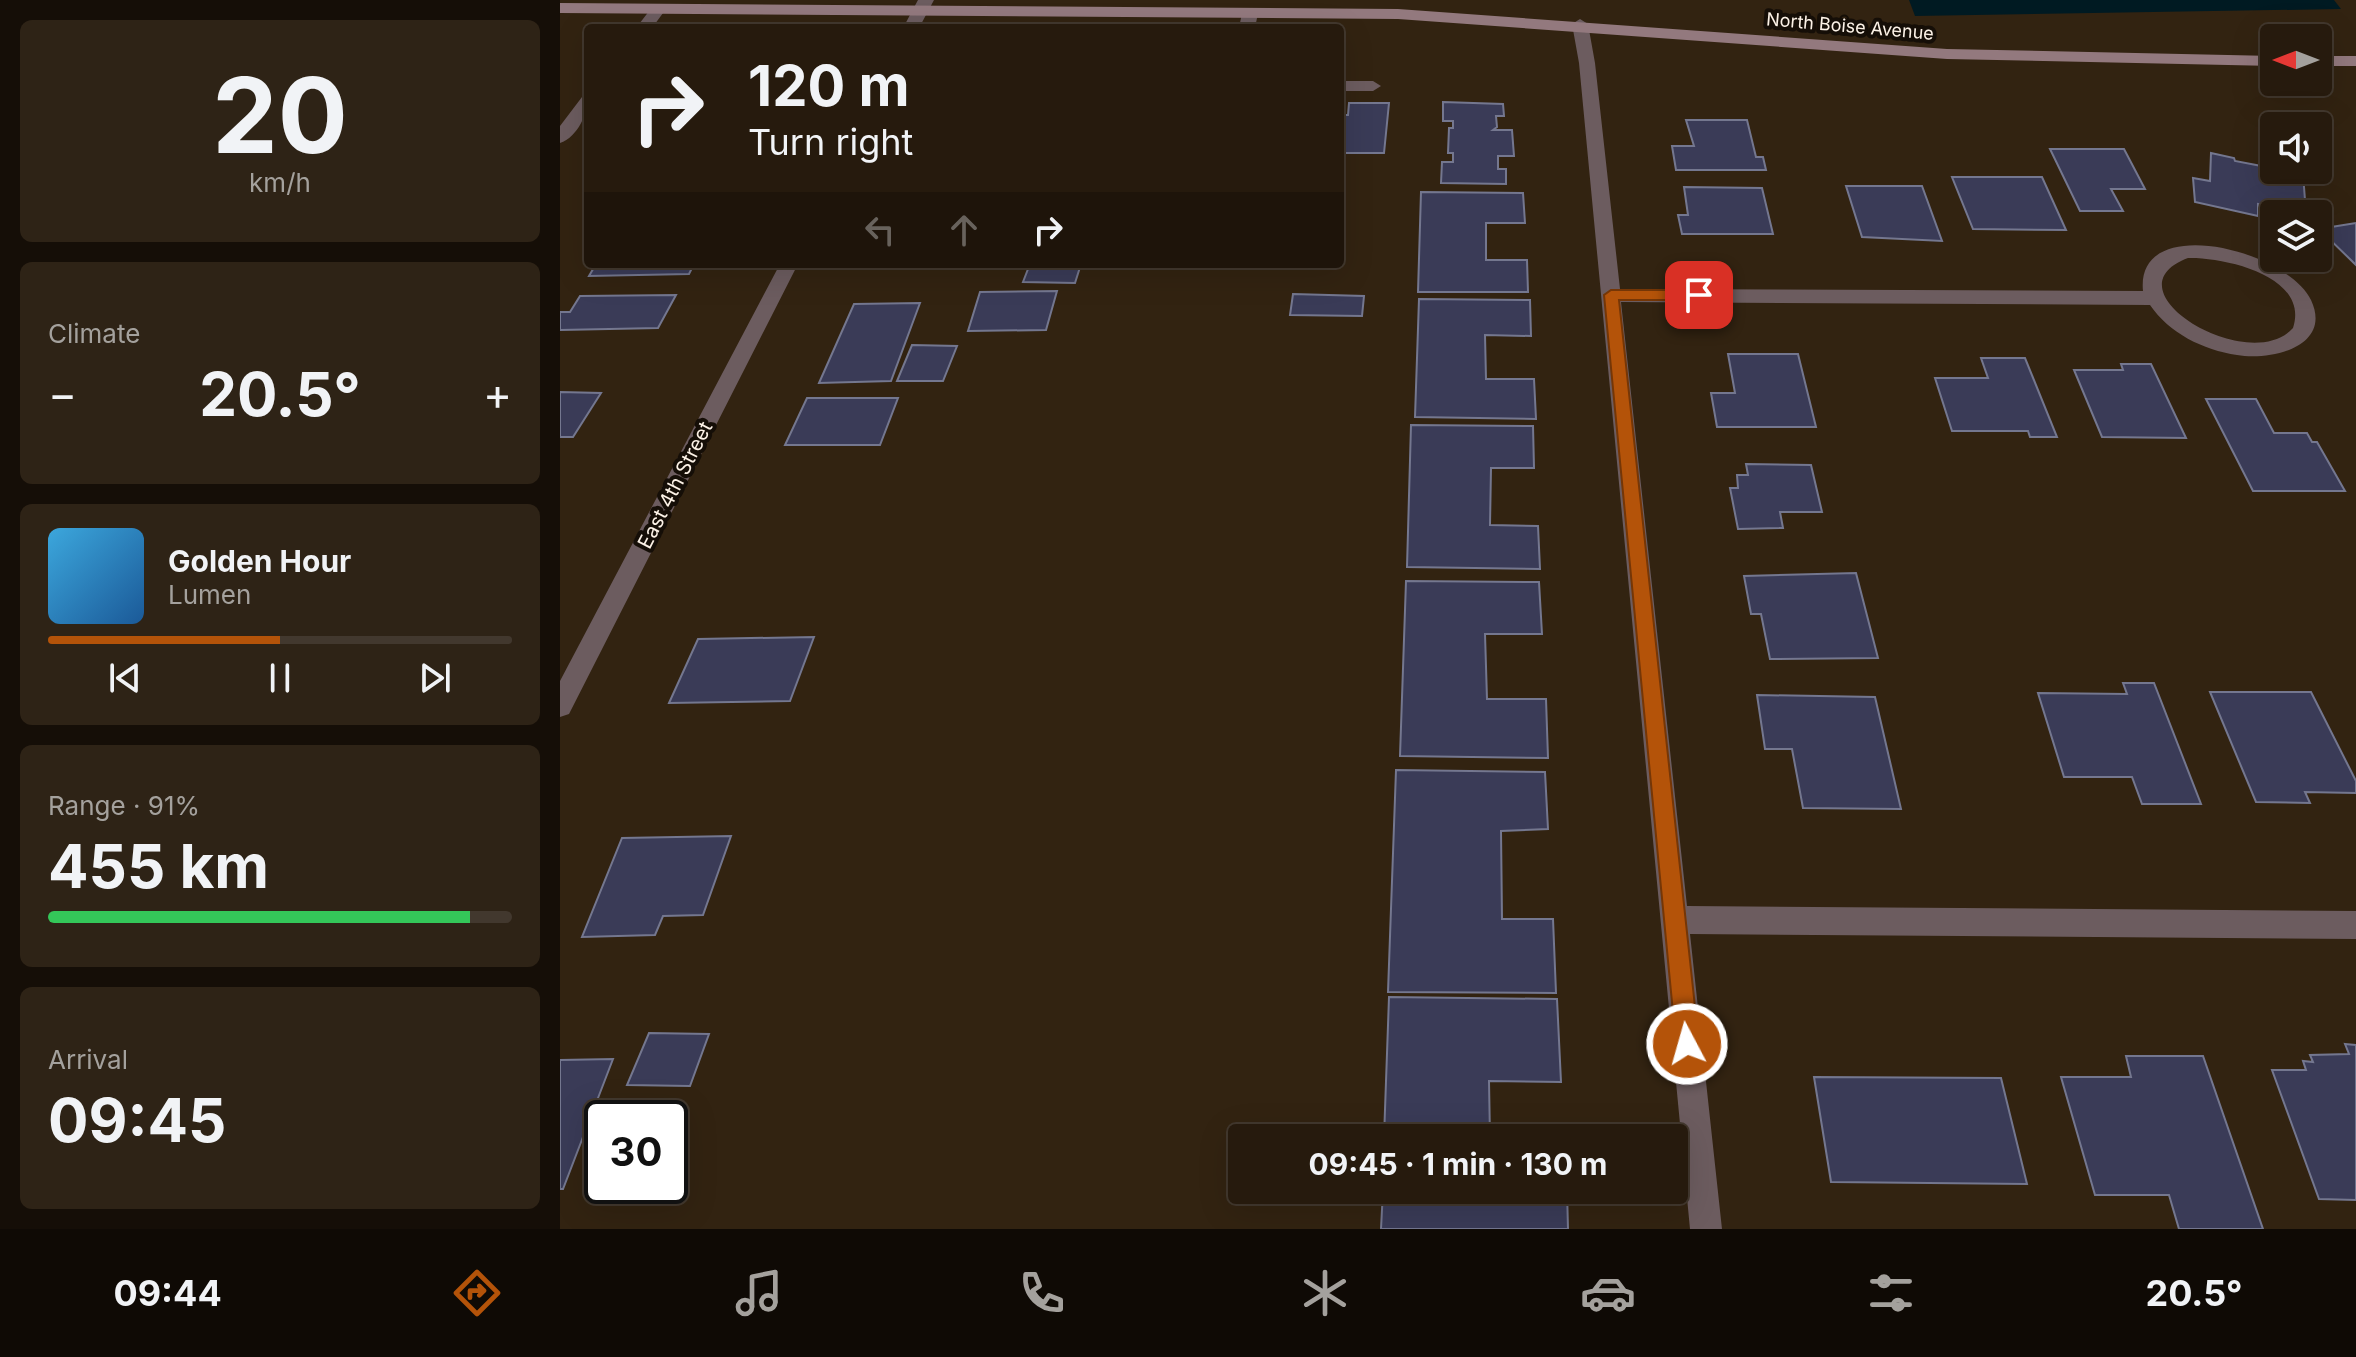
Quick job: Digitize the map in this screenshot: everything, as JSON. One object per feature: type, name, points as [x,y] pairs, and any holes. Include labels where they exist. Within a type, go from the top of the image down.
[{"type":"street","name":"North Boise Avenue","points":[[560,8],[923,5],[1248,20],[1398,14],[1580,24],[1944,54],[2260,61]]},
{"type":"street","points":[[913,24],[923,5]]},
{"type":"street","points":[[647,24],[658,9]]},
{"type":"street","points":[[1580,24],[1587,62],[1706,1229]]},
{"type":"street","points":[[2332,61],[2356,61]]},
{"type":"street","points":[[1344,86],[1373,86]]},
{"type":"street","points":[[560,138],[584,106]]},
{"type":"street","points":[[1611,295],[2155,298],[2180,325],[2207,339],[2237,348],[2266,349],[2290,343],[2298,338],[2306,322],[2304,304],[2280,277],[2241,258],[2212,252],[2186,252],[2165,259],[2153,272],[2151,289],[2155,298]]},
{"type":"street","name":"East 4th Street","points":[[560,706],[787,268]]},
{"type":"street","points":[[1675,920],[2356,925]]},
{"type":"water","points":[[1909,0],[2334,0],[2341,9],[1915,16]]},
{"type":"building","points":[[1443,102],[1503,104],[1504,116],[1496,116],[1497,127],[1493,130],[1512,130],[1514,156],[1498,156],[1498,169],[1506,169],[1506,184],[1441,183],[1442,162],[1453,162],[1453,153],[1448,153],[1449,128],[1453,128],[1453,121],[1443,121]]},
{"type":"building","points":[[1349,103],[1389,103],[1384,153],[1344,153],[1344,115],[1348,115]]},
{"type":"building","points":[[1686,120],[1747,120],[1756,157],[1763,157],[1766,170],[1676,170],[1672,146],[1694,146]]},
{"type":"building","points":[[2050,149],[2124,149],[2145,189],[2111,189],[2123,211],[2080,211]]},
{"type":"building","points":[[2211,153],[2260,166],[2260,184],[2304,184],[2305,200],[2260,200],[2258,216],[2195,202],[2193,178],[2210,181]]},
{"type":"building","points":[[1952,177],[2042,177],[2066,230],[1973,229]]},
{"type":"building","points":[[1846,186],[1922,186],[1942,241],[1862,237]]},
{"type":"building","points":[[1684,187],[1762,188],[1773,234],[1682,234],[1678,215],[1688,215]]},
{"type":"building","points":[[1421,192],[1523,193],[1525,223],[1486,223],[1486,260],[1527,260],[1528,292],[1418,292]]},
{"type":"building","points":[[2356,223],[2356,265],[2332,242],[2332,227]]},
{"type":"building","points":[[594,268],[692,268],[689,274],[589,276]]},
{"type":"building","points":[[1028,268],[1080,268],[1075,283],[1023,282]]},
{"type":"building","points":[[1057,291],[1046,330],[968,331],[980,292]]},
{"type":"building","points":[[1293,294],[1364,296],[1362,316],[1290,315]]},
{"type":"building","points":[[676,295],[658,328],[560,330],[560,312],[570,312],[580,296]]},
{"type":"building","points":[[1419,299],[1530,300],[1531,336],[1485,335],[1486,379],[1534,379],[1536,419],[1415,417]]},
{"type":"building","points":[[920,303],[891,381],[819,383],[854,304]]},
{"type":"building","points":[[912,345],[957,346],[943,381],[897,381]]},
{"type":"building","points":[[1728,354],[1798,354],[1816,427],[1717,427],[1711,393],[1735,393]]},
{"type":"building","points":[[1981,358],[2025,358],[2057,437],[2030,437],[2028,431],[1952,431],[1935,378],[1988,378]]},
{"type":"building","points":[[2121,364],[2151,364],[2186,438],[2102,437],[2074,370],[2123,370]]},
{"type":"building","points":[[560,392],[601,393],[573,437],[560,437]]},
{"type":"building","points":[[807,398],[898,398],[880,445],[785,445]]},
{"type":"building","points":[[2206,399],[2256,399],[2274,433],[2307,433],[2312,442],[2317,442],[2345,491],[2253,491]]},
{"type":"building","points":[[1411,425],[1533,426],[1534,468],[1491,468],[1490,525],[1538,526],[1540,569],[1407,567]]},
{"type":"building","points":[[1746,464],[1811,465],[1822,512],[1780,512],[1783,528],[1738,529],[1730,488],[1738,488],[1737,475],[1748,475]]},
{"type":"building","points":[[1856,573],[1878,658],[1770,659],[1761,614],[1751,614],[1744,576]]},
{"type":"building","points":[[1406,581],[1539,582],[1542,634],[1485,634],[1487,699],[1546,699],[1548,758],[1400,756]]},
{"type":"building","points":[[814,637],[790,701],[669,703],[698,639]]},
{"type":"building","points":[[2123,683],[2154,683],[2201,804],[2142,804],[2132,777],[2064,777],[2038,693],[2127,694]]},
{"type":"building","points":[[2210,692],[2311,692],[2356,781],[2356,793],[2305,792],[2310,803],[2256,802]]},
{"type":"building","points":[[1757,695],[1875,697],[1901,809],[1803,808],[1792,749],[1765,749]]},
{"type":"building","points":[[1396,770],[1545,772],[1548,829],[1501,831],[1502,919],[1553,919],[1556,993],[1388,992]]},
{"type":"building","points":[[731,836],[703,915],[663,916],[655,935],[582,937],[622,838]]},
{"type":"building","points":[[1389,997],[1557,999],[1561,1082],[1489,1081],[1490,1124],[1384,1124]]},
{"type":"building","points":[[649,1033],[709,1034],[690,1086],[627,1085]]},
{"type":"building","points":[[2345,1044],[2356,1045],[2356,1200],[2319,1199],[2272,1070],[2306,1070],[2303,1061],[2313,1062],[2310,1055],[2349,1054]]},
{"type":"building","points":[[2126,1056],[2203,1056],[2263,1229],[2179,1229],[2169,1195],[2095,1195],[2061,1077],[2131,1077]]},
{"type":"building","points":[[613,1059],[597,1100],[584,1100],[584,1134],[563,1189],[560,1189],[560,1060]]},
{"type":"building","points":[[1814,1077],[2001,1078],[2027,1184],[1831,1182]]},
{"type":"building","points":[[1382,1204],[1567,1204],[1568,1229],[1381,1229]]},
{"type":"route","points":[[1687,1044],[1611,295],[1699,295]]}]
